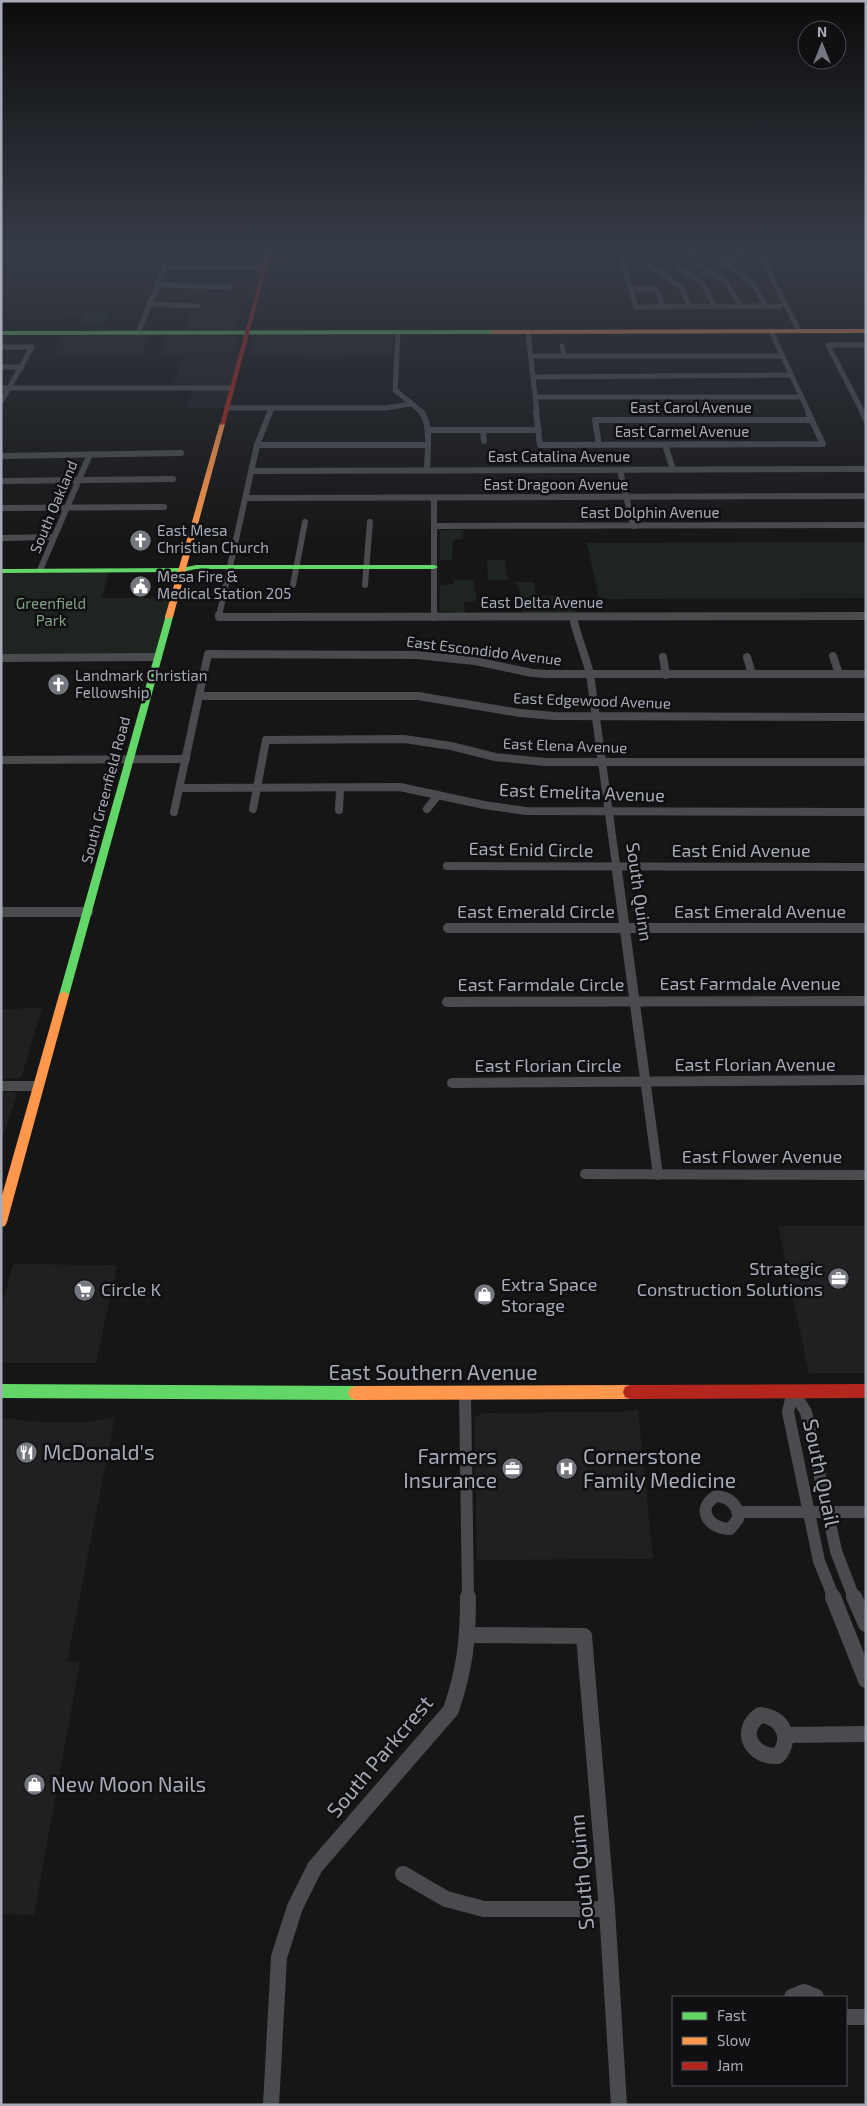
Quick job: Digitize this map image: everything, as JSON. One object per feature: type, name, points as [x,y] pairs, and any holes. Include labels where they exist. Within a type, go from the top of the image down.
[{"type":"main road","name":"South Greenfield Road","points":[[1,1222],[242,349]]},
{"type":"main road","points":[[1,571],[434,570]]},
{"type":"main road","name":"East Southern Avenue","points":[[1,1391],[866,1391]]},
{"type":"street","points":[[1,402],[31,349]]},
{"type":"street","points":[[397,349],[395,390],[424,414],[428,430],[427,470]]},
{"type":"street","points":[[428,430],[539,430],[530,349]]},
{"type":"street","points":[[563,349],[564,356]]},
{"type":"street","points":[[727,349],[730,356]]},
{"type":"street","points":[[779,349],[812,420]]},
{"type":"street","points":[[830,349],[866,419]]},
{"type":"street","points":[[531,356],[674,354],[782,356]]},
{"type":"street","points":[[1,367],[22,367]]},
{"type":"street","points":[[533,377],[791,375]]},
{"type":"street","points":[[1,388],[232,388]]},
{"type":"street","points":[[536,397],[802,397]]},
{"type":"street","points":[[226,408],[386,408],[410,404]]},
{"type":"street","points":[[229,570],[257,445],[264,422],[272,408]]},
{"type":"street","name":"East Carol Avenue","points":[[599,445],[595,420],[812,420]]},
{"type":"street","name":"East Carmel Avenue","points":[[539,430],[540,445],[823,444],[812,420]]},
{"type":"street","points":[[483,430],[484,441]]},
{"type":"street","points":[[665,444],[673,469]]},
{"type":"street","points":[[257,445],[427,445]]},
{"type":"street","name":"South Oakland","points":[[40,570],[90,454]]},
{"type":"street","points":[[1,456],[181,454]]},
{"type":"street","name":"East Catalina Avenue","points":[[252,470],[866,469]]},
{"type":"street","points":[[620,470],[633,526]]},
{"type":"street","points":[[1,481],[173,479]]},
{"type":"street","name":"East Dragoon Avenue","points":[[246,498],[866,496]]},
{"type":"street","points":[[434,498],[434,617]]},
{"type":"street","points":[[1,508],[164,507]]},
{"type":"street","points":[[293,585],[304,522]]},
{"type":"street","points":[[365,585],[370,522]]},
{"type":"street","name":"East Dolphin Avenue","points":[[434,526],[866,525]]},
{"type":"street","points":[[1,538],[54,537]]},
{"type":"street","name":"East Delta Avenue","points":[[229,570],[219,617],[866,616]]},
{"type":"street","name":"South Quinn","points":[[573,617],[578,642],[587,658],[590,674],[658,1174]]},
{"type":"street","name":"East Escondido Avenue","points":[[200,696],[208,654],[416,655],[475,661],[532,673],[666,675],[866,674]]},
{"type":"street","points":[[833,656],[839,674]]},
{"type":"street","points":[[1,658],[158,657]]},
{"type":"street","points":[[663,657],[666,675]]},
{"type":"street","points":[[747,657],[752,674]]},
{"type":"street","points":[[174,812],[200,696]]},
{"type":"street","name":"East Edgewood Avenue","points":[[200,696],[418,696],[442,698],[526,715],[595,717],[866,717]]},
{"type":"street","name":"East Elena Avenue","points":[[258,788],[266,740],[404,739],[520,761],[601,763],[866,762]]},
{"type":"street","points":[[1,760],[186,759]]},
{"type":"street","name":"East Emelita Avenue","points":[[180,788],[400,787],[484,805],[526,811],[866,812]]},
{"type":"street","points":[[254,809],[258,788]]},
{"type":"street","points":[[339,810],[340,788]]},
{"type":"street","points":[[427,809],[438,795]]},
{"type":"street","name":"East Enid Circle","points":[[447,866],[616,867]]},
{"type":"street","name":"East Enid Avenue","points":[[616,867],[866,867]]},
{"type":"street","points":[[1,912],[88,912]]},
{"type":"street","name":"East Emerald Circle","points":[[448,928],[624,929]]},
{"type":"street","name":"East Emerald Avenue","points":[[624,929],[866,928]]},
{"type":"street","name":"East Farmdale Avenue","points":[[634,1001],[866,1001]]},
{"type":"street","name":"East Farmdale Circle","points":[[447,1002],[634,1001]]},
{"type":"street","name":"East Florian Avenue","points":[[645,1082],[866,1080]]},
{"type":"street","name":"East Florian Circle","points":[[452,1083],[645,1082]]},
{"type":"street","points":[[1,1086],[39,1086]]},
{"type":"street","name":"East Flower Avenue","points":[[585,1174],[866,1175]]},
{"type":"street","name":"South Quail","points":[[793,1391],[788,1412],[824,1576],[866,1680]]},
{"type":"street","name":"South Quail","points":[[793,1391],[806,1412],[836,1551],[844,1575],[866,1624]]},
{"type":"street","name":"South Parkcrest","points":[[270,2105],[280,1957],[295,1907],[315,1867],[431,1735],[450,1710],[462,1678],[468,1635],[465,1392]]},
{"type":"street","points":[[798,1461],[816,1462]]},
{"type":"street","points":[[739,1512],[866,1512]]},
{"type":"street","name":"South Quinn","points":[[468,1635],[584,1636],[607,1909],[619,2105]]},
{"type":"street","points":[[786,1734],[866,1734]]},
{"type":"street","points":[[403,1874],[446,1899],[484,1909],[607,1909]]},
{"type":"street","points":[[794,1996],[801,1992],[808,1992],[814,1996]]},
{"type":"street","points":[[847,2017],[866,2017]]},
{"type":"shaded area","points":[[56,349],[144,349],[142,354],[53,354]]},
{"type":"shaded area","points":[[162,349],[235,349],[234,353],[241,354],[226,408],[187,408],[194,388],[172,388],[184,354],[160,354]]},
{"type":"shaded area","points":[[249,349],[393,349],[392,356],[300,357],[300,354],[248,354]]},
{"type":"shaded area","points":[[42,1008],[22,1075],[19,1078],[1,1079],[1,1009]]},
{"type":"shaded area","points":[[1,1091],[13,1092],[17,1095],[1,1143]]},
{"type":"shaded area","points":[[778,1226],[866,1226],[866,1373],[809,1373]]},
{"type":"shaded area","points":[[13,1264],[117,1265],[96,1363],[1,1363],[1,1309]]},
{"type":"shaded area","points":[[638,1409],[653,1559],[477,1560],[475,1417],[482,1413],[623,1412]]},
{"type":"shaded area","points":[[115,1417],[67,1661],[80,1662],[34,1915],[1,1914],[1,1418],[42,1422],[87,1422]]},
{"type":"green space","points":[[443,530],[462,530],[463,539],[453,540],[452,560],[440,560],[440,532]]},
{"type":"green space","points":[[866,542],[866,598],[599,599],[587,543]]},
{"type":"green space","points":[[487,560],[505,560],[507,577],[510,580],[488,580]]},
{"type":"green space","name":"Greenfield Park","points":[[110,570],[101,598],[174,598],[158,657],[1,657],[1,571]]},
{"type":"green space","points":[[454,580],[474,580],[476,598],[474,602],[464,602],[465,613],[439,611],[440,585],[453,584]]},
{"type":"green space","points":[[514,582],[534,582],[536,595],[575,597],[577,612],[523,612],[520,590]]},
{"type":"traffic: fast","points":[[1,571],[182,570],[196,567],[434,567]]},
{"type":"traffic: fast","points":[[64,995],[169,617]]},
{"type":"traffic: fast","points":[[1,1391],[355,1393]]},
{"type":"traffic: slow","points":[[169,617],[222,424]]},
{"type":"traffic: slow","points":[[1,1222],[64,995]]},
{"type":"traffic: slow","points":[[355,1393],[630,1392]]},
{"type":"traffic: jam","points":[[222,424],[242,349]]},
{"type":"traffic: jam","points":[[630,1392],[866,1391]]},
{"type":"place","name":"East Mesa Christian Church","points":[[141,540]]},
{"type":"place","name":"Mesa Fire & Medical Station 205","points":[[141,586]]},
{"type":"place","name":"Landmark Christian Fellowship","points":[[59,685]]},
{"type":"place","name":"Strategic Construction Solutions","points":[[839,1279]]},
{"type":"place","name":"Circle K","points":[[85,1290]]},
{"type":"place","name":"Extra Space Storage","points":[[485,1295]]},
{"type":"place","name":"McDonald's","points":[[27,1453]]},
{"type":"place","name":"Farmers Insurance","points":[[513,1469]]},
{"type":"place","name":"Cornerstone Family Medicine","points":[[567,1469]]},
{"type":"place","name":"New Moon Nails","points":[[35,1785]]}]
